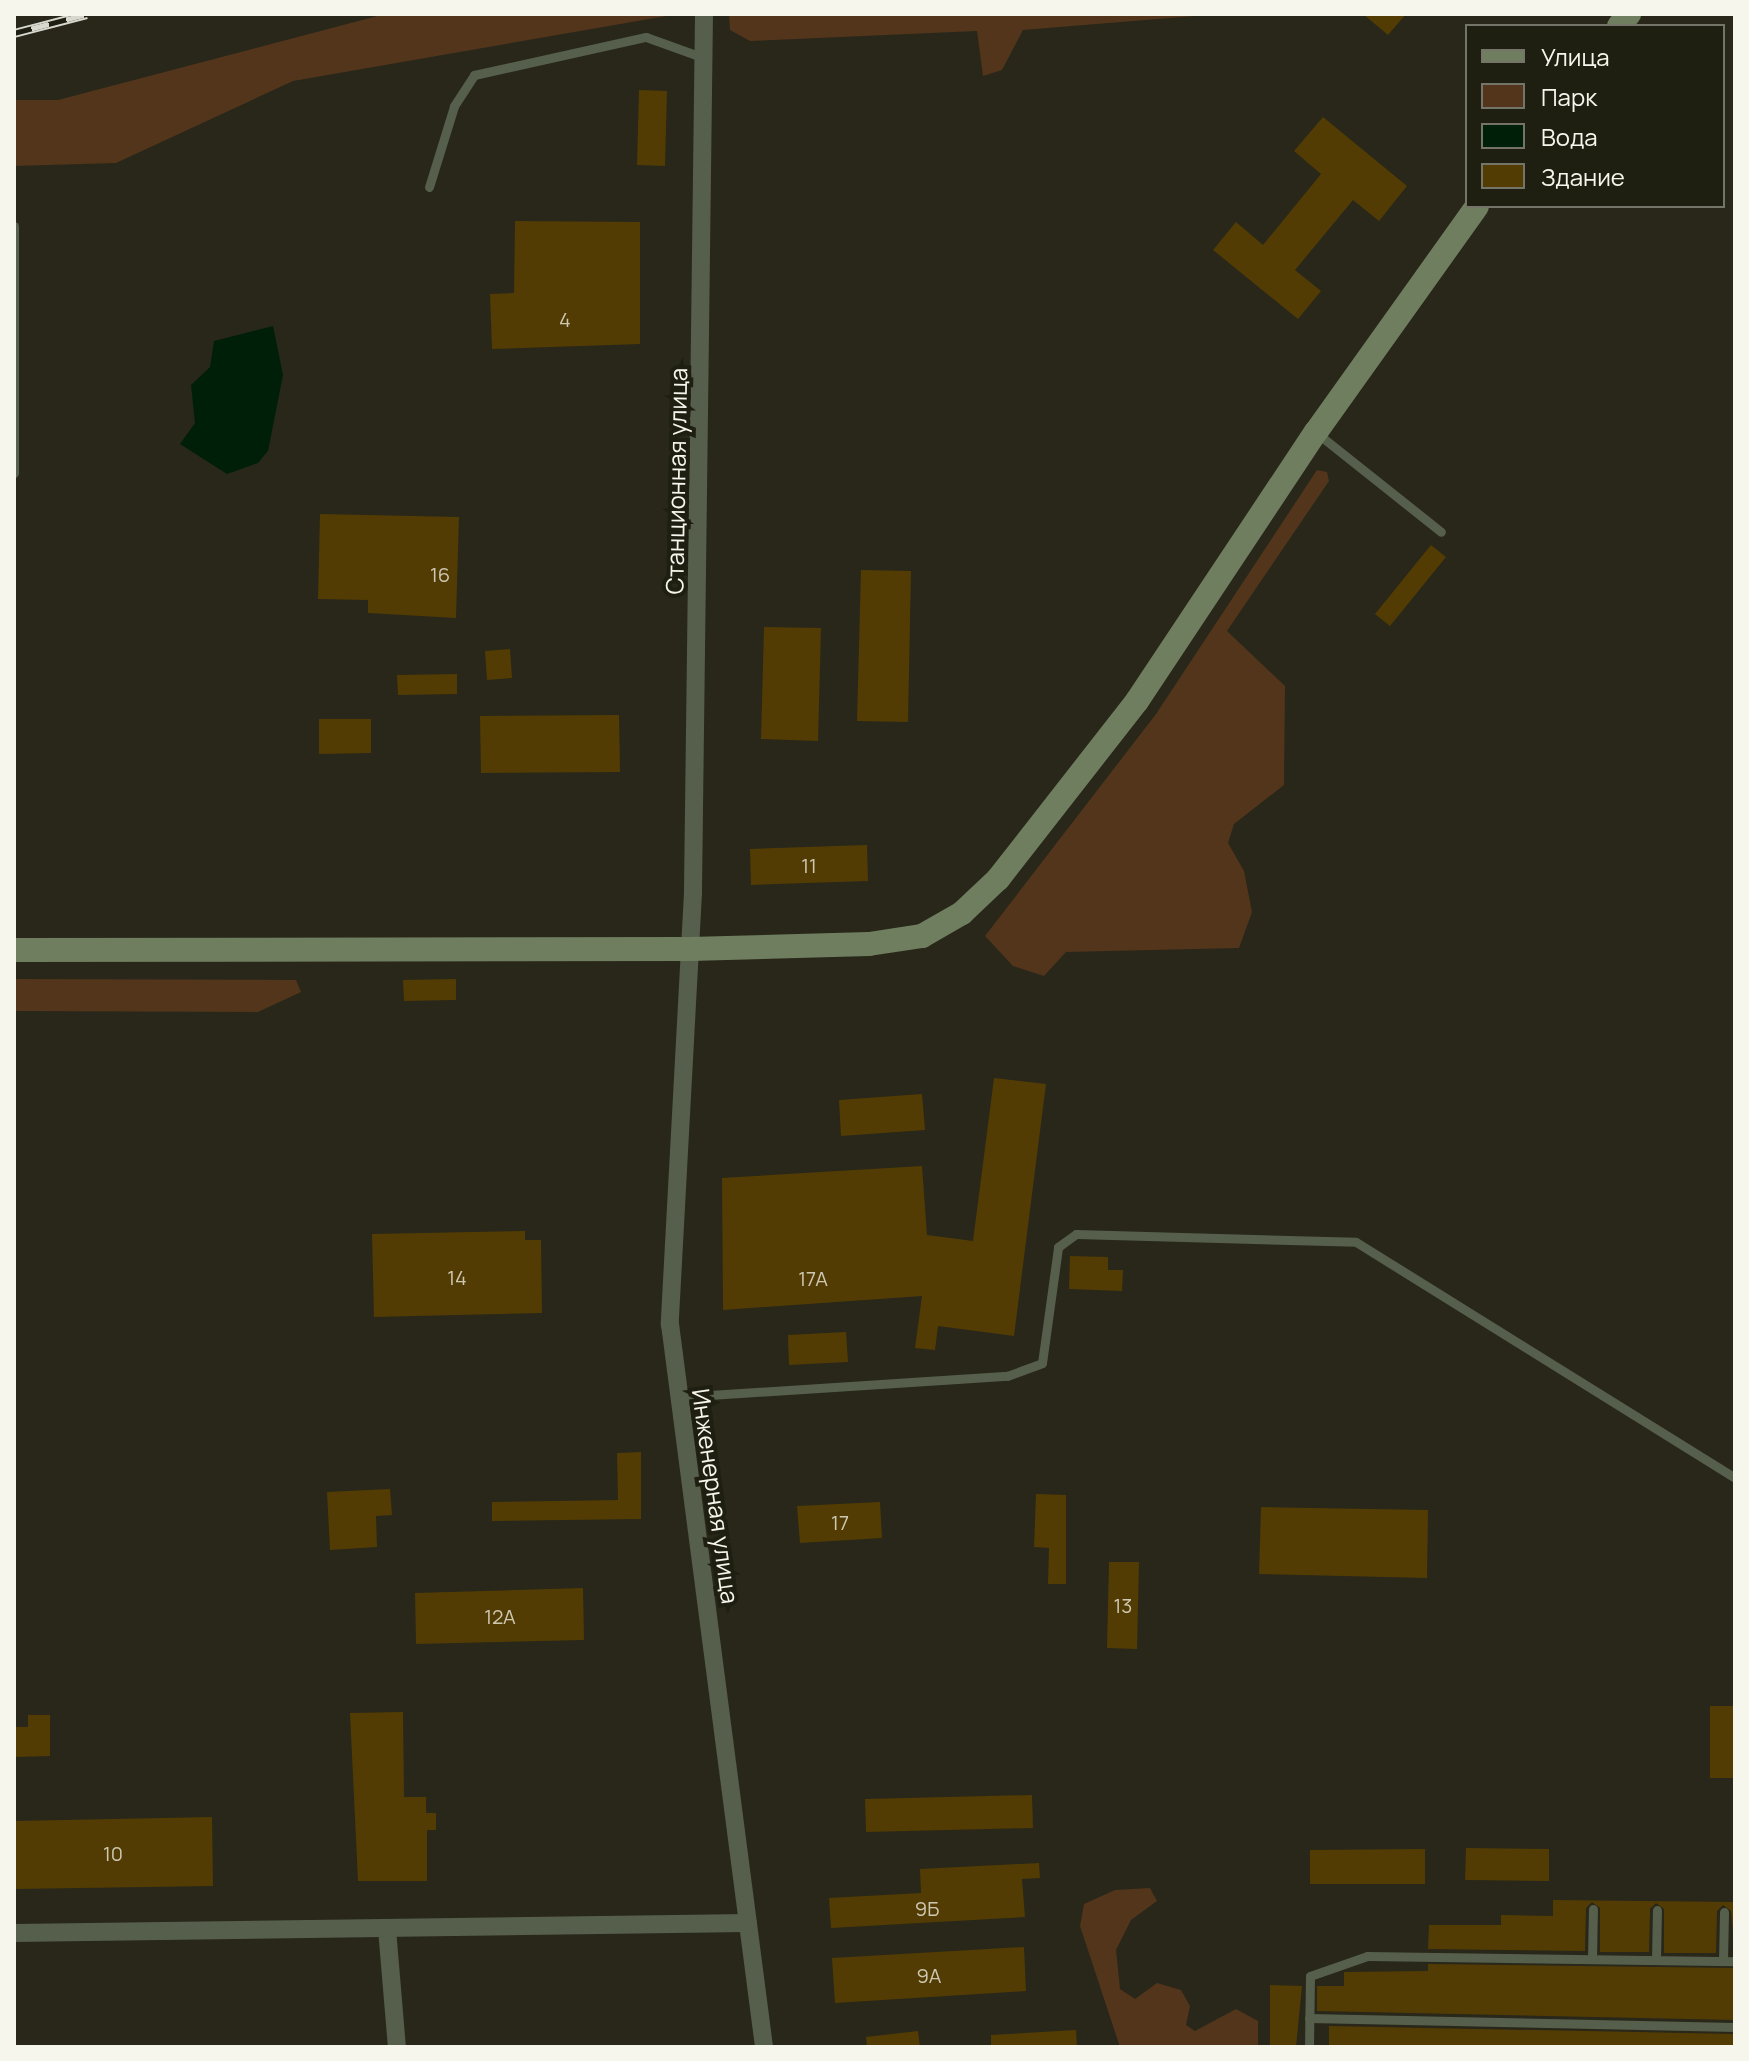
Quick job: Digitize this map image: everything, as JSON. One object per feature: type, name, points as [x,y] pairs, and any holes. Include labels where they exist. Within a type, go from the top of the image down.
[{"type":"street","name":"Станционная улица","points":[[690,949],[704,14]]},
{"type":"street","points":[[14,950],[690,949],[869,944],[922,936],[962,913],[998,879],[1137,701],[1316,432],[1476,208]]},
{"type":"street","name":"Инженерная улица","points":[[690,949],[672,1231],[670,1324],[677,1397],[764,2047]]},
{"type":"street","points":[[14,1933],[748,1923]]},
{"type":"street","points":[[387,1929],[397,2047]]},
{"type":"lane","points":[[429,187],[454,106],[474,75],[646,37],[705,58]]},
{"type":"lane","points":[[14,226],[14,473]]},
{"type":"lane","points":[[1316,432],[1441,532]]},
{"type":"lane","points":[[677,1397],[1007,1376],[1042,1363],[1058,1247],[1076,1234],[1356,1242],[1735,1478]]},
{"type":"lane","points":[[1592,1959],[1593,1909]]},
{"type":"lane","points":[[1656,1960],[1657,1910]]},
{"type":"lane","points":[[1723,1961],[1724,1912]]},
{"type":"lane","points":[[1309,2047],[1310,1976],[1367,1956],[1735,1961]]},
{"type":"lane","points":[[1309,2018],[1735,2027]]},
{"type":"green space","points":[[385,14],[678,14],[293,81],[116,163],[14,166],[14,100],[58,100]]},
{"type":"green space","points":[[729,14],[1219,14],[1023,30],[1002,70],[983,76],[977,31],[750,41],[730,30]]},
{"type":"green space","points":[[1317,470],[1327,472],[1329,481],[1227,631],[1285,686],[1284,785],[1234,824],[1228,843],[1244,871],[1252,912],[1239,948],[1066,952],[1044,976],[1013,966],[985,936],[1156,714]]},
{"type":"green space","points":[[14,979],[296,980],[301,992],[258,1012],[14,1011]]},
{"type":"green space","points":[[1150,1888],[1157,1901],[1131,1920],[1116,1950],[1120,1989],[1135,1999],[1157,1983],[1181,1990],[1190,2006],[1186,2025],[1195,2031],[1236,2009],[1258,2021],[1258,2047],[1120,2047],[1080,1926],[1084,1904],[1115,1890]]},
{"type":"water","points":[[273,326],[283,375],[268,451],[258,463],[227,474],[180,444],[195,423],[191,385],[210,367],[214,341]]},
{"type":"building","points":[[1363,14],[1406,14],[1388,35]]},
{"type":"building","points":[[639,90],[667,91],[665,166],[637,165]]},
{"type":"building","points":[[1323,117],[1407,186],[1379,221],[1353,200],[1295,270],[1321,291],[1298,319],[1213,250],[1236,222],[1263,245],[1321,174],[1294,151]]},
{"type":"building","points":[[515,221],[640,222],[640,344],[492,349],[490,294],[514,293]]},
{"type":"building","points":[[320,514],[459,517],[456,618],[368,613],[368,600],[318,599]]},
{"type":"building","points":[[1431,545],[1446,557],[1390,626],[1375,614]]},
{"type":"building","points":[[861,570],[911,571],[908,722],[857,721]]},
{"type":"building","points":[[764,627],[821,628],[818,741],[761,739]]},
{"type":"building","points":[[510,649],[512,678],[487,680],[485,651]]},
{"type":"building","points":[[457,674],[457,694],[398,695],[397,675]]},
{"type":"building","points":[[619,715],[620,772],[481,773],[480,716]]},
{"type":"building","points":[[319,719],[371,719],[371,753],[319,754]]},
{"type":"building","points":[[867,845],[868,881],[751,885],[750,849]]},
{"type":"building","points":[[456,979],[456,1000],[404,1001],[403,980]]},
{"type":"building","points":[[994,1078],[1046,1084],[1014,1336],[938,1326],[935,1350],[915,1348],[922,1296],[723,1310],[722,1178],[922,1166],[927,1235],[973,1241]]},
{"type":"building","points":[[922,1094],[925,1130],[841,1136],[839,1100]]},
{"type":"building","points":[[525,1231],[525,1240],[541,1240],[542,1313],[374,1317],[372,1234]]},
{"type":"building","points":[[1070,1256],[1108,1257],[1108,1270],[1123,1270],[1122,1291],[1069,1289]]},
{"type":"building","points":[[846,1332],[848,1362],[789,1365],[788,1335]]},
{"type":"building","points":[[641,1452],[641,1519],[492,1521],[492,1502],[618,1500],[617,1453]]},
{"type":"building","points":[[390,1489],[392,1515],[376,1516],[377,1547],[330,1550],[327,1492]]},
{"type":"building","points":[[1036,1494],[1066,1495],[1066,1584],[1048,1584],[1049,1548],[1034,1547]]},
{"type":"building","points":[[880,1502],[882,1538],[800,1543],[797,1506]]},
{"type":"building","points":[[1261,1507],[1428,1510],[1427,1578],[1259,1574]]},
{"type":"building","points":[[1109,1562],[1139,1562],[1137,1649],[1107,1648]]},
{"type":"building","points":[[583,1588],[584,1640],[416,1644],[415,1593]]},
{"type":"building","points":[[1710,1706],[1735,1706],[1735,1778],[1710,1778]]},
{"type":"building","points":[[403,1712],[404,1797],[426,1797],[426,1813],[436,1813],[436,1830],[427,1830],[427,1881],[358,1881],[350,1713]]},
{"type":"building","points":[[28,1715],[50,1715],[50,1756],[14,1757],[14,1727],[28,1727]]},
{"type":"building","points":[[1032,1795],[1033,1828],[866,1832],[865,1799]]},
{"type":"building","points":[[212,1817],[213,1886],[14,1889],[14,1821]]},
{"type":"building","points":[[1466,1848],[1549,1849],[1549,1881],[1465,1880]]},
{"type":"building","points":[[1425,1849],[1425,1884],[1310,1884],[1310,1850]]},
{"type":"building","points":[[1039,1863],[1040,1878],[1022,1879],[1025,1917],[831,1928],[829,1898],[921,1893],[920,1869]]},
{"type":"building","points":[[1553,1900],[1735,1902],[1735,1954],[1731,1911],[1723,1905],[1717,1911],[1716,1953],[1664,1953],[1664,1909],[1656,1903],[1650,1909],[1649,1952],[1600,1952],[1600,1908],[1592,1902],[1586,1908],[1585,1951],[1428,1949],[1429,1925],[1501,1925],[1501,1915],[1553,1916]]},
{"type":"building","points":[[1024,1947],[1026,1991],[835,2003],[832,1958]]},
{"type":"building","points":[[1428,1964],[1735,1968],[1735,2020],[1317,2011],[1317,1986],[1344,1986],[1344,1972],[1428,1971]]},
{"type":"building","points":[[1270,1985],[1302,1986],[1296,2047],[1270,2047]]},
{"type":"building","points":[[1329,2026],[1735,2034],[1735,2047],[1329,2047]]},
{"type":"building","points":[[1076,2030],[1077,2047],[991,2047],[991,2035]]},
{"type":"building","points":[[918,2031],[920,2047],[867,2047],[866,2037]]},
{"type":"railway","points":[[14,33],[87,14]]}]
